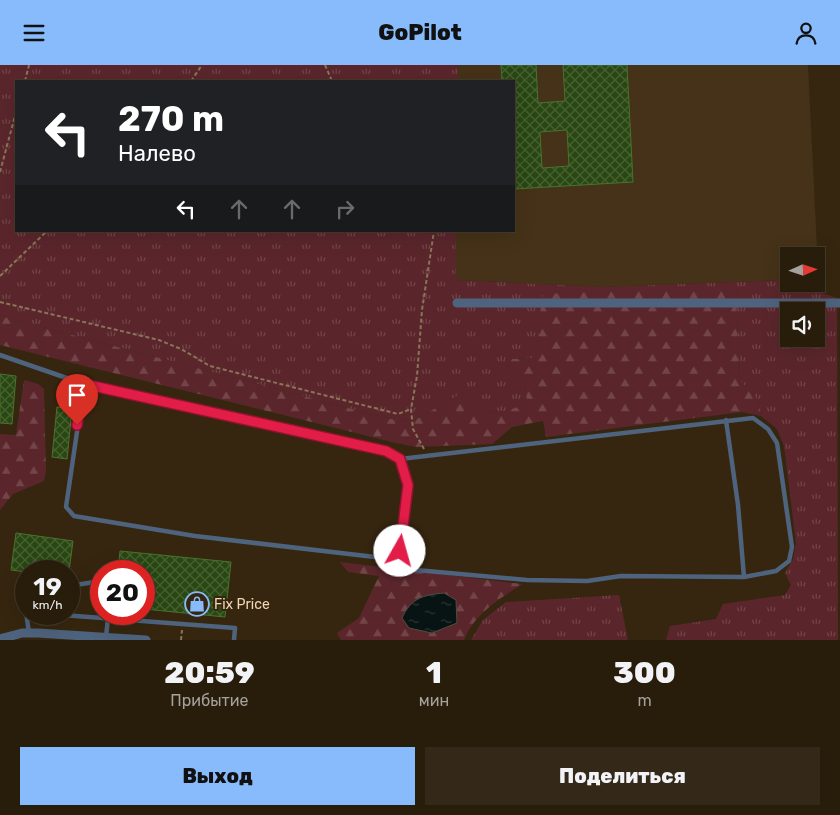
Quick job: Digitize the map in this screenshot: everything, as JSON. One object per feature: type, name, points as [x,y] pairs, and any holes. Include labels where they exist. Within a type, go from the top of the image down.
[{"type":"street","points":[[457,303],[840,303]]},
{"type":"street","points":[[0,639],[35,635],[146,640]]},
{"type":"lane","points":[[0,355],[84,384],[386,451],[400,459],[753,418],[768,429],[776,443],[792,547],[789,561],[776,571],[744,577],[620,576],[587,581],[527,580],[405,569],[392,559],[195,535],[74,516],[66,507],[84,384]]},
{"type":"lane","points":[[726,420],[738,505],[744,577]]},
{"type":"lane","points":[[392,559],[400,551],[408,485],[400,459]]},
{"type":"lane","points":[[155,621],[235,628],[234,640]]},
{"type":"lane","points":[[105,625],[106,637]]},
{"type":"path","points":[[25,80],[29,65]]},
{"type":"path","points":[[192,80],[202,65]]},
{"type":"path","points":[[325,65],[332,80]]},
{"type":"path","points":[[0,172],[15,116]]},
{"type":"path","points":[[0,276],[46,232]]},
{"type":"path","points":[[427,456],[413,429],[412,409],[417,376],[422,310],[434,232]]},
{"type":"path","points":[[0,302],[99,327],[159,339],[182,349],[210,366],[342,401],[398,414],[412,409]]},
{"type":"shaded area","points":[[458,65],[808,65],[817,247],[780,247],[780,280],[604,287],[456,280],[456,232],[515,232],[515,80],[458,80]]},
{"type":"green space","points":[[0,65],[458,65],[458,80],[15,80],[15,232],[456,232],[456,280],[604,287],[780,280],[780,293],[822,293],[837,298],[838,640],[666,640],[670,626],[716,619],[723,604],[785,595],[791,585],[785,573],[793,559],[796,543],[784,446],[777,429],[761,416],[757,400],[739,380],[736,287],[533,358],[513,359],[507,365],[510,375],[525,384],[527,404],[506,411],[484,413],[473,404],[464,392],[413,421],[390,419],[0,316]]},
{"type":"green space","points":[[736,287],[739,380],[757,400],[761,416],[742,412],[546,437],[543,421],[512,427],[492,444],[416,447],[396,443],[0,345],[0,316],[390,419],[413,421],[464,392],[473,404],[484,413],[506,411],[527,404],[525,384],[510,375],[507,365],[512,359],[533,358],[543,294]]},
{"type":"green space","points":[[24,380],[38,384],[44,389],[46,471],[44,481],[13,494],[0,510],[0,434],[16,435]]},
{"type":"green space","points":[[340,562],[522,584],[488,608],[474,622],[464,640],[341,640],[337,633],[359,618],[379,576],[348,572]]},
{"type":"green space","points":[[619,595],[628,640],[471,640],[483,620],[506,602]]},
{"type":"water","points":[[444,593],[456,600],[457,623],[432,633],[409,628],[402,618],[409,606],[418,599]]},
{"type":"building","points":[[501,65],[536,65],[538,103],[565,101],[563,65],[627,65],[633,182],[515,189],[515,80],[502,80]],"holes":[[[567,130],[569,166],[542,168],[540,132]]]},
{"type":"building","points":[[0,374],[16,376],[12,424],[0,423]]},
{"type":"building","points":[[57,407],[72,409],[67,459],[52,457]]},
{"type":"building","points":[[16,533],[73,541],[70,560],[15,560],[15,571],[11,570]]},
{"type":"building","points":[[120,551],[231,562],[225,617],[155,610],[155,560],[119,560]]},
{"type":"place","name":"Fix Price","points":[[197,604]]},
{"type":"route","points":[[77,425],[84,384],[386,451],[400,459],[408,485],[400,551]]}]
